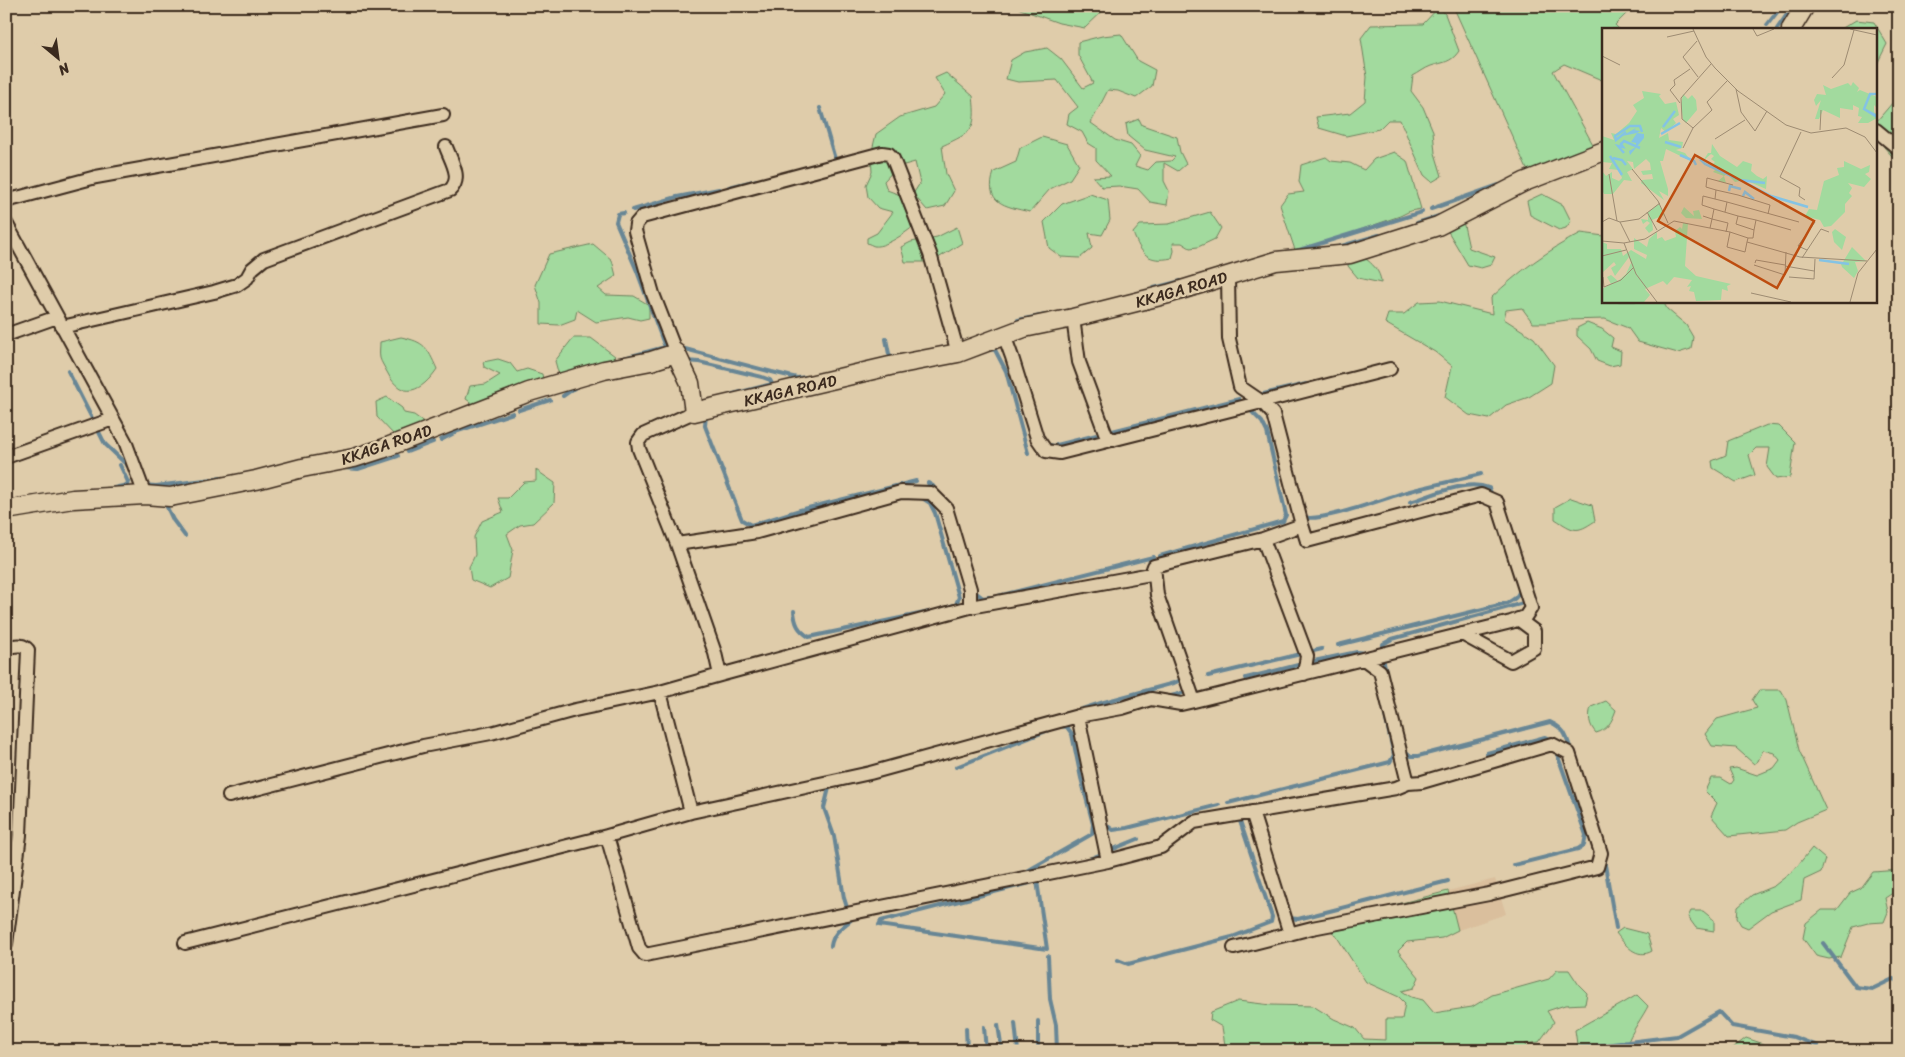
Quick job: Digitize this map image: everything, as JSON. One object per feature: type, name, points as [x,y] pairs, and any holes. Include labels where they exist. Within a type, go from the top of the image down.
[{"type":"street","points":[[1792,28],[1805,6]]},
{"type":"street","points":[[6,201],[96,177],[443,115]]},
{"type":"street","points":[[1878,132],[1899,149]]},
{"type":"street","points":[[6,335],[60,322],[214,292],[237,285],[247,278],[252,269],[264,260],[450,190],[456,184],[457,176],[446,148]]},
{"type":"street","name":"KKAGA ROAD","points":[[694,412],[890,366],[958,353],[1024,328],[1168,294],[1276,261],[1350,254],[1438,226],[1524,182],[1602,152]]},
{"type":"street","points":[[720,675],[715,653],[677,544],[639,449],[638,442],[643,435],[694,412],[690,383],[676,353],[654,294],[635,231],[636,224],[642,217],[882,153],[889,154],[893,159],[920,227],[958,353]]},
{"type":"street","points":[[6,223],[125,441],[145,495]]},
{"type":"street","points":[[185,943],[607,836],[691,812],[870,772],[1078,716],[1122,708],[1151,699],[1181,704],[1365,660],[1525,617],[1530,608],[1497,502],[1481,495],[1307,541],[1273,414],[1262,402],[1240,387],[1229,339],[1228,275]]},
{"type":"street","points":[[1072,318],[1080,362],[1106,435],[1113,440]]},
{"type":"street","points":[[1004,335],[1037,438],[1046,451],[1060,453],[1390,369]]},
{"type":"street","name":"KKAGA ROAD","points":[[6,510],[73,499],[145,495],[170,496],[256,480],[302,468],[354,458],[529,392],[604,370],[651,361],[676,353]]},
{"type":"street","points":[[6,457],[113,419]]},
{"type":"street","points":[[677,544],[757,532],[901,492],[931,493],[946,508],[970,589],[970,607]]},
{"type":"street","points":[[1154,566],[1263,538],[1302,525]]},
{"type":"street","points":[[1263,538],[1307,656],[1304,674]]},
{"type":"street","points":[[229,796],[423,746],[492,733],[575,710],[660,692],[970,607],[1151,574],[1154,566]]},
{"type":"street","points":[[1154,566],[1157,595],[1194,701]]},
{"type":"street","points":[[1462,634],[1511,661],[1534,648],[1534,631],[1518,619]]},
{"type":"street","points":[[6,647],[21,645],[28,650],[20,835],[6,944]]},
{"type":"street","points":[[1387,653],[1380,671],[1408,782]]},
{"type":"street","points":[[1365,660],[1380,671]]},
{"type":"street","points":[[660,692],[691,812]]},
{"type":"street","points":[[1078,716],[1108,861]]},
{"type":"street","points":[[607,836],[639,948],[645,955],[1108,861],[1161,848],[1194,822],[1396,788],[1408,782],[1422,782],[1552,744],[1569,753],[1601,853],[1597,867],[1489,894],[1290,934],[1234,948]]},
{"type":"street","points":[[1252,812],[1290,934]]},
{"type":"shaded area","points":[[1495,879],[1506,914],[1458,930],[1448,891]]},
{"type":"green space","points":[[1016,6],[1108,6],[1085,28],[1059,23]]},
{"type":"green space","points":[[1453,6],[1634,6],[1615,25],[1618,28],[1602,28],[1602,80],[1564,64],[1553,71],[1596,150],[1530,176]]},
{"type":"green space","points":[[1439,7],[1445,14],[1459,51],[1450,60],[1429,67],[1413,76],[1411,91],[1423,107],[1433,131],[1435,153],[1442,176],[1432,182],[1424,175],[1400,120],[1388,120],[1379,129],[1346,136],[1319,128],[1316,117],[1350,113],[1365,101],[1367,77],[1361,38],[1371,25],[1423,24]]},
{"type":"green space","points":[[1856,20],[1874,22],[1878,28],[1843,28]]},
{"type":"green space","points":[[1878,29],[1887,44],[1878,62]]},
{"type":"green space","points":[[1121,34],[1138,61],[1155,70],[1152,86],[1136,98],[1118,91],[1108,90],[1091,123],[1115,140],[1131,145],[1140,156],[1135,166],[1148,170],[1156,162],[1171,161],[1175,157],[1145,150],[1128,136],[1126,124],[1139,119],[1142,125],[1177,137],[1180,152],[1186,164],[1178,171],[1164,163],[1164,181],[1169,191],[1167,205],[1150,202],[1138,189],[1119,186],[1102,187],[1093,177],[1111,176],[1096,160],[1096,148],[1088,143],[1082,132],[1067,124],[1069,114],[1078,107],[1057,80],[1018,82],[1006,79],[1011,60],[1025,52],[1047,48],[1061,59],[1083,88],[1093,83],[1078,55],[1078,42],[1102,36]]},
{"type":"green space","points":[[946,73],[973,96],[974,108],[973,124],[970,129],[960,137],[942,146],[946,174],[954,191],[945,206],[927,210],[913,194],[920,183],[915,162],[897,167],[884,181],[887,190],[903,196],[923,218],[886,244],[874,246],[867,243],[867,238],[877,233],[893,212],[878,208],[868,197],[866,185],[872,172],[871,155],[876,134],[900,117],[934,107],[945,94],[935,78]]},
{"type":"green space","points":[[1899,95],[1899,164],[1884,147],[1884,132],[1878,127],[1878,120]]},
{"type":"green space","points":[[1042,137],[1067,144],[1079,165],[1070,179],[1050,189],[1030,212],[1005,205],[994,197],[992,182],[994,172],[1016,162],[1020,148]]},
{"type":"green space","points":[[1394,152],[1407,161],[1421,209],[1410,211],[1328,241],[1295,250],[1280,205],[1288,194],[1304,192],[1299,182],[1301,165],[1326,157],[1331,161],[1350,163],[1364,170],[1374,159]]},
{"type":"green space","points":[[1090,194],[1108,200],[1110,220],[1102,235],[1089,233],[1092,248],[1080,258],[1061,257],[1049,248],[1044,222],[1062,204]]},
{"type":"green space","points":[[1542,194],[1563,205],[1571,221],[1566,228],[1559,230],[1530,215],[1527,201]]},
{"type":"green space","points":[[1210,212],[1221,228],[1215,239],[1198,247],[1190,248],[1182,243],[1173,243],[1174,251],[1172,258],[1157,259],[1146,255],[1133,233],[1140,225],[1169,224]]},
{"type":"green space","points":[[1440,218],[1463,221],[1469,248],[1495,257],[1491,265],[1481,268],[1468,265]]},
{"type":"green space","points":[[957,227],[962,243],[932,262],[905,262],[901,247],[911,242],[937,237]]},
{"type":"green space","points":[[1581,233],[1602,236],[1602,302],[1664,302],[1667,309],[1686,325],[1693,337],[1691,349],[1678,353],[1638,342],[1628,328],[1605,319],[1533,323],[1522,308],[1506,310],[1504,319],[1534,338],[1554,365],[1551,383],[1529,397],[1506,405],[1489,419],[1469,415],[1445,397],[1452,366],[1435,352],[1385,323],[1388,314],[1404,314],[1419,302],[1440,301],[1492,314],[1491,298],[1501,288],[1545,254]]},
{"type":"green space","points":[[593,244],[612,260],[616,276],[598,288],[606,295],[634,296],[649,305],[649,318],[640,320],[628,317],[596,322],[577,310],[575,319],[559,325],[541,324],[541,303],[535,285],[549,254]]},
{"type":"green space","points":[[1350,249],[1375,267],[1381,283],[1358,278],[1348,266]]},
{"type":"green space","points":[[1587,323],[1602,329],[1613,338],[1611,347],[1621,351],[1620,364],[1610,366],[1597,361],[1591,349],[1577,336],[1577,328]]},
{"type":"green space","points":[[401,337],[415,341],[424,347],[431,355],[437,369],[425,383],[419,388],[412,390],[405,390],[393,381],[380,358],[380,342]]},
{"type":"green space","points":[[573,338],[591,338],[615,356],[610,361],[598,362],[567,378],[558,372],[555,361]]},
{"type":"green space","points":[[498,359],[510,363],[517,372],[527,369],[542,374],[544,384],[487,414],[466,399],[470,386],[486,384],[500,375],[484,367],[483,362]]},
{"type":"green space","points":[[387,397],[402,408],[404,413],[414,415],[425,423],[423,436],[407,441],[394,435],[377,417],[376,402]]},
{"type":"green space","points":[[1767,425],[1779,426],[1795,442],[1790,477],[1776,479],[1767,467],[1770,448],[1756,448],[1749,455],[1755,475],[1736,482],[1713,468],[1712,461],[1726,455],[1728,441]]},
{"type":"green space","points":[[536,470],[555,483],[554,503],[533,523],[520,525],[507,534],[513,550],[508,578],[490,588],[471,580],[469,567],[475,555],[474,537],[482,521],[503,512],[498,498],[508,498],[524,482],[536,481]]},
{"type":"green space","points":[[1571,498],[1592,505],[1595,521],[1583,528],[1575,529],[1555,519],[1555,507]]},
{"type":"green space","points":[[1759,690],[1781,690],[1787,700],[1799,750],[1826,810],[1797,822],[1785,830],[1729,836],[1711,816],[1717,803],[1705,791],[1711,778],[1721,778],[1731,784],[1734,780],[1729,769],[1736,768],[1757,775],[1774,768],[1780,760],[1774,753],[1763,750],[1758,761],[1754,764],[1736,748],[1712,746],[1705,734],[1717,719],[1757,708],[1752,700]]},
{"type":"green space","points":[[1606,701],[1616,710],[1613,718],[1604,730],[1596,733],[1590,721],[1591,707]]},
{"type":"green space","points":[[1812,848],[1825,859],[1821,872],[1804,880],[1801,900],[1771,911],[1748,928],[1741,925],[1737,918],[1738,907],[1752,895],[1774,886],[1794,870]]},
{"type":"green space","points":[[1899,870],[1899,889],[1885,898],[1888,912],[1884,922],[1868,923],[1853,927],[1841,957],[1829,959],[1816,956],[1803,938],[1806,923],[1822,910],[1837,910],[1850,893],[1861,888],[1873,872]]},
{"type":"green space","points":[[1448,891],[1458,930],[1442,938],[1407,942],[1398,951],[1419,977],[1414,988],[1402,991],[1411,997],[1423,1000],[1434,1013],[1472,1007],[1492,995],[1549,979],[1557,970],[1569,970],[1587,993],[1585,1004],[1565,1005],[1547,1011],[1554,1022],[1539,1042],[1525,1044],[1532,1051],[1220,1051],[1225,1045],[1222,1027],[1210,1020],[1211,1012],[1238,1001],[1271,1005],[1313,1006],[1334,1019],[1355,1028],[1364,1039],[1386,1040],[1386,1019],[1402,1019],[1405,1003],[1399,997],[1366,982],[1335,934],[1320,924]]},
{"type":"green space","points":[[1691,911],[1703,911],[1714,920],[1714,931],[1696,928],[1688,917]]},
{"type":"green space","points":[[1623,928],[1647,934],[1652,951],[1641,954],[1632,950],[1616,933]]},
{"type":"green space","points":[[1637,995],[1648,1006],[1629,1040],[1630,1051],[1578,1051],[1575,1030]]},
{"type":"green space","points":[[1746,1038],[1764,1044],[1769,1051],[1729,1051]]},
{"type":"waterway","points":[[1767,25],[1782,6]]},
{"type":"waterway","points":[[1778,28],[1793,6]]},
{"type":"waterway","points":[[820,108],[835,159],[832,162]]},
{"type":"waterway","points":[[729,187],[757,180]]},
{"type":"waterway","points":[[1431,209],[1499,185]]},
{"type":"waterway","points":[[633,210],[677,197],[719,189]]},
{"type":"waterway","points":[[1296,251],[1422,212]]},
{"type":"waterway","points":[[620,359],[665,347],[637,271],[616,222],[618,214],[624,213]]},
{"type":"waterway","points":[[1417,223],[1439,216]]},
{"type":"waterway","points":[[1338,247],[1379,235]]},
{"type":"waterway","points":[[1154,288],[1181,281]]},
{"type":"waterway","points":[[1018,320],[1046,315]]},
{"type":"waterway","points":[[886,339],[889,354],[895,359]]},
{"type":"waterway","points":[[685,349],[797,378],[807,377]]},
{"type":"waterway","points":[[988,349],[995,350],[1006,371],[1028,453]]},
{"type":"waterway","points":[[686,361],[699,362],[762,377],[770,380],[772,384]]},
{"type":"waterway","points":[[68,371],[105,444],[129,467]]},
{"type":"waterway","points":[[733,394],[772,384]]},
{"type":"waterway","points":[[1259,395],[1306,384]]},
{"type":"waterway","points":[[563,396],[577,386]]},
{"type":"waterway","points":[[1050,445],[1053,446],[1239,399]]},
{"type":"waterway","points":[[519,410],[550,400]]},
{"type":"waterway","points":[[1160,556],[1283,521],[1286,515],[1267,432],[1262,422],[1250,410]]},
{"type":"waterway","points":[[441,440],[458,431],[513,413]]},
{"type":"waterway","points":[[706,414],[705,426],[742,520],[751,525],[800,510],[916,481]]},
{"type":"waterway","points":[[407,452],[433,442]]},
{"type":"waterway","points":[[342,468],[358,469],[398,456]]},
{"type":"waterway","points":[[114,488],[127,485],[128,482],[120,465]]},
{"type":"waterway","points":[[1303,517],[1312,518],[1339,513],[1410,491],[1481,474]]},
{"type":"waterway","points":[[143,485],[156,486],[221,478]]},
{"type":"waterway","points":[[928,483],[937,492]]},
{"type":"waterway","points":[[1410,502],[1449,489],[1470,485],[1489,488],[1492,496]]},
{"type":"waterway","points":[[919,496],[930,503],[935,513],[959,597],[956,604],[948,607]]},
{"type":"waterway","points":[[165,503],[173,520],[185,536]]},
{"type":"waterway","points":[[998,596],[1153,557]]},
{"type":"waterway","points":[[1338,645],[1507,603],[1516,598],[1520,589]]},
{"type":"waterway","points":[[974,591],[983,598],[989,597]]},
{"type":"waterway","points":[[1386,671],[1382,654],[1383,644],[1392,639],[1527,602]]},
{"type":"waterway","points":[[794,611],[798,626],[809,637],[934,611]]},
{"type":"waterway","points":[[1208,676],[1322,649]]},
{"type":"waterway","points":[[1309,662],[1357,652],[1366,653]]},
{"type":"waterway","points":[[1246,678],[1302,664]]},
{"type":"waterway","points":[[1079,710],[1174,683],[1183,677]]},
{"type":"waterway","points":[[1167,697],[1187,692]]},
{"type":"waterway","points":[[1228,803],[1390,762],[1394,755],[1384,711]]},
{"type":"waterway","points":[[1405,751],[1411,756],[1418,756],[1550,722],[1559,727],[1564,733],[1571,750]]},
{"type":"waterway","points":[[1022,874],[1092,834],[1093,824],[1072,734],[1067,727],[1058,726]]},
{"type":"waterway","points":[[956,767],[1049,730]]},
{"type":"waterway","points":[[1487,753],[1545,737],[1552,740]]},
{"type":"waterway","points":[[1514,865],[1578,849],[1584,845],[1586,835],[1556,751]]},
{"type":"waterway","points":[[831,787],[829,788],[824,808],[834,836],[844,898],[851,920],[836,934],[831,946]]},
{"type":"waterway","points":[[1104,823],[1113,830],[1127,828],[1219,805]]},
{"type":"waterway","points":[[1118,960],[1128,964],[1232,937],[1271,922],[1272,917],[1239,818],[1237,817]]},
{"type":"waterway","points":[[1089,859],[1138,839]]},
{"type":"waterway","points":[[1604,859],[1616,928]]},
{"type":"waterway","points":[[1030,883],[881,921],[879,925],[1047,949],[1037,881]]},
{"type":"waterway","points":[[1289,918],[1298,919],[1448,881]]},
{"type":"waterway","points":[[1823,943],[1856,987],[1872,989],[1893,979],[1899,981]]},
{"type":"waterway","points":[[1048,956],[1050,999],[1056,1025],[1057,1051]]},
{"type":"waterway","points":[[1514,1051],[1588,1047],[1677,1036],[1719,1012],[1732,1026],[1794,1037],[1818,1046]]},
{"type":"waterway","points":[[1038,1021],[1038,1051]]},
{"type":"waterway","points":[[1015,1023],[1018,1051]]},
{"type":"waterway","points":[[998,1025],[1002,1051]]},
{"type":"waterway","points":[[984,1027],[986,1051]]},
{"type":"waterway","points":[[966,1028],[967,1051]]}]
